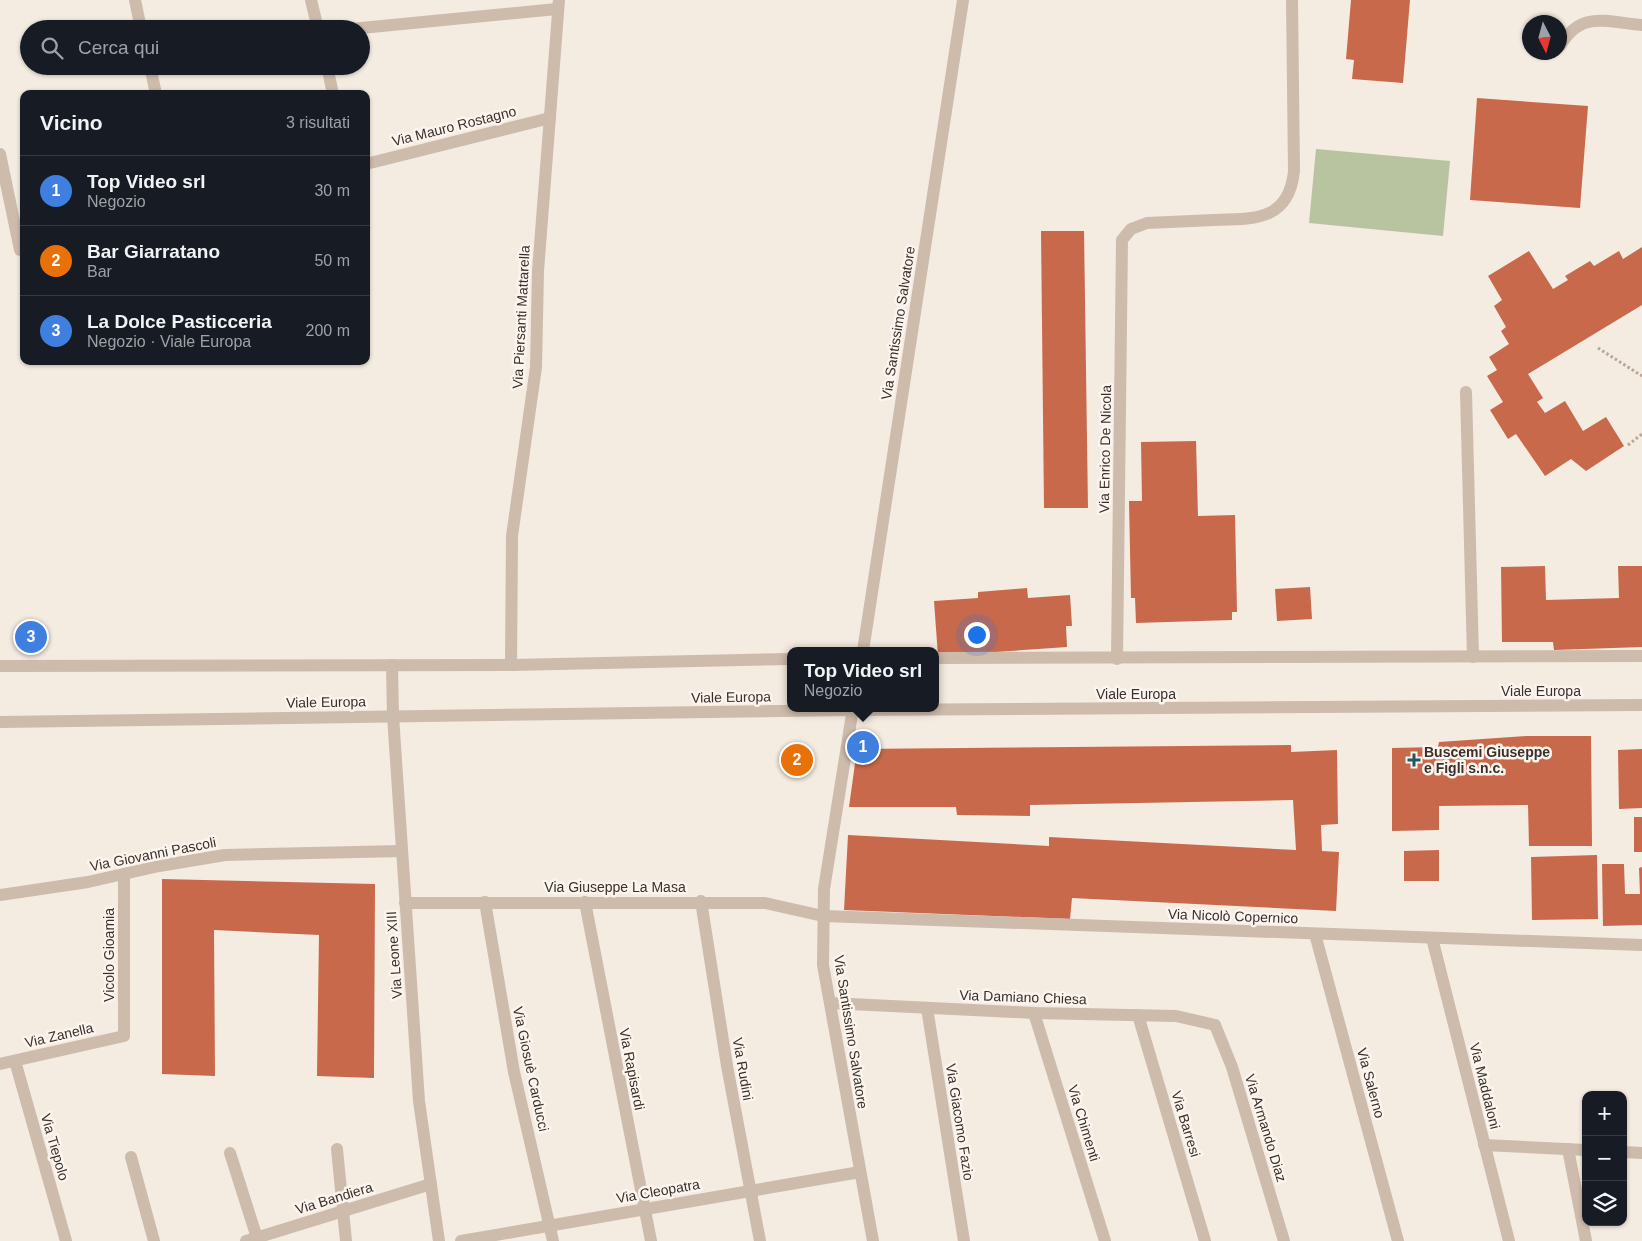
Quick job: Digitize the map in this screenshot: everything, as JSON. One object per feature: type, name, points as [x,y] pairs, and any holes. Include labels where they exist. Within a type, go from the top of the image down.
[{"type":"street","points":[[135,0],[139,20]]},
{"type":"street","points":[[311,0],[316,20]]},
{"type":"street","name":"Via Santissimo Salvatore","points":[[864,647],[963,0]]},
{"type":"street","name":"Via Enrico De Nicola","points":[[1117,659],[1122,240],[1131,228],[1147,223],[1255,219],[1279,208],[1288,197],[1293,184],[1294,171],[1292,0]]},
{"type":"street","points":[[370,27],[558,5]]},
{"type":"street","name":"Via Piersanti Mattarella","points":[[511,664],[512,536],[536,367],[538,271],[558,5]]},
{"type":"street","points":[[1567,34],[1582,23],[1598,21],[1642,25]]},
{"type":"street","points":[[152,75],[155,90]]},
{"type":"street","points":[[329,75],[332,90]]},
{"type":"street","name":"Via Mauro Rostagno","points":[[370,163],[550,118]]},
{"type":"street","points":[[0,154],[20,241]]},
{"type":"street","points":[[1466,392],[1474,657]]},
{"type":"street","points":[[939,658],[1642,656]]},
{"type":"street","points":[[0,666],[392,665],[787,660]]},
{"type":"street","name":"Via Leone XIII","points":[[392,665],[393,716],[419,1101],[439,1241]]},
{"type":"street","name":"Viale Europa","points":[[939,709],[1642,705]]},
{"type":"street","name":"Viale Europa","points":[[0,722],[787,710]]},
{"type":"street","name":"Via Santissimo Salvatore","points":[[852,712],[824,889],[823,965],[873,1241]]},
{"type":"street","name":"Via Giovanni Pascoli","points":[[0,895],[88,882],[159,866],[225,855],[402,850]]},
{"type":"street","name":"Vicolo Gioamia","points":[[124,874],[124,1036]]},
{"type":"street","name":"Via Giosuè Carducci","points":[[484,902],[514,1072],[553,1241]]},
{"type":"street","name":"Via Rapisardi","points":[[585,902],[643,1209],[651,1241]]},
{"type":"street","name":"Via Rudini","points":[[701,902],[727,1066],[760,1241]]},
{"type":"street","name":"Via Giuseppe La Masa","points":[[405,903],[765,903],[823,916]]},
{"type":"street","name":"Via Nicolò Copernico","points":[[823,916],[1642,945]]},
{"type":"street","name":"Via Salerno","points":[[1315,934],[1398,1241]]},
{"type":"street","name":"Via Maddaloni","points":[[1432,938],[1508,1241]]},
{"type":"street","name":"Via Damiano Chiesa","points":[[830,1003],[1034,1014],[1176,1016],[1215,1025]]},
{"type":"street","name":"Via Giacomo Fazio","points":[[927,1008],[964,1241]]},
{"type":"street","name":"Via Chimenti","points":[[1034,1014],[1105,1241]]},
{"type":"street","name":"Via Barresi","points":[[1138,1015],[1205,1241]]},
{"type":"street","name":"Via Armando Diaz","points":[[1215,1025],[1232,1067],[1284,1241]]},
{"type":"street","name":"Via Zanella","points":[[0,1064],[124,1036]]},
{"type":"street","name":"Via Tiepolo","points":[[15,1060],[66,1241]]},
{"type":"street","points":[[1484,1145],[1582,1150]]},
{"type":"street","points":[[337,1149],[346,1241]]},
{"type":"street","points":[[1568,1149],[1586,1241]]},
{"type":"street","points":[[1627,1152],[1642,1153]]},
{"type":"street","points":[[230,1153],[252,1239]]},
{"type":"street","points":[[131,1157],[154,1241]]},
{"type":"street","name":"Via Cleopatra","points":[[461,1241],[495,1238],[550,1225],[860,1172]]},
{"type":"street","name":"Via Bandiera","points":[[252,1239],[431,1184]]},
{"type":"path","points":[[1598,348],[1642,376]]},
{"type":"path","points":[[1628,444],[1642,434]]},
{"type":"green space","points":[[1316,149],[1450,161],[1443,236],[1309,223]]},
{"type":"building","points":[[1351,0],[1410,0],[1403,83],[1352,79],[1354,60],[1346,59]]},
{"type":"building","points":[[1477,98],[1588,106],[1580,208],[1470,200]]},
{"type":"building","points":[[1041,231],[1084,231],[1088,508],[1044,508]]},
{"type":"building","points":[[1642,247],[1642,305],[1528,374],[1543,398],[1537,402],[1545,413],[1565,401],[1583,431],[1606,417],[1624,446],[1586,471],[1571,459],[1545,476],[1516,434],[1508,439],[1490,410],[1503,402],[1487,376],[1497,370],[1489,357],[1509,344],[1501,331],[1506,327],[1494,306],[1502,300],[1488,276],[1529,251],[1553,289],[1568,280],[1565,276],[1590,261],[1594,266],[1619,251],[1623,259]]},
{"type":"building","points":[[1196,441],[1198,516],[1235,515],[1237,612],[1232,612],[1232,620],[1136,623],[1135,598],[1131,598],[1129,501],[1142,501],[1141,442]]},
{"type":"building","points":[[1545,566],[1546,600],[1619,598],[1618,566],[1642,566],[1642,647],[1554,650],[1553,642],[1502,642],[1501,567]]},
{"type":"building","points":[[1310,587],[1312,619],[1277,621],[1275,589]]},
{"type":"building","points":[[1027,588],[1028,598],[1070,595],[1072,626],[1066,626],[1067,647],[939,656],[934,601],[978,598],[978,592]]},
{"type":"building","points":[[1527,736],[1591,736],[1592,846],[1529,846],[1528,805],[1439,806],[1439,830],[1392,831],[1392,748],[1438,747],[1439,742]]},
{"type":"building","points":[[1291,745],[1291,752],[1337,750],[1338,824],[1321,825],[1322,851],[1339,852],[1336,911],[1072,898],[1070,919],[844,910],[848,835],[1049,846],[1049,837],[1296,850],[1293,800],[1030,805],[1030,816],[957,815],[956,807],[849,807],[857,749]]},
{"type":"building","points":[[1642,749],[1642,808],[1619,809],[1618,750]]},
{"type":"building","points":[[1634,817],[1642,817],[1642,852],[1634,852]]},
{"type":"building","points":[[1439,850],[1439,881],[1404,881],[1404,851]]},
{"type":"building","points":[[1597,855],[1598,919],[1532,920],[1531,857]]},
{"type":"building","points":[[1602,864],[1624,864],[1625,894],[1640,894],[1639,868],[1642,867],[1642,925],[1603,926]]},
{"type":"building","points":[[162,879],[375,884],[374,1078],[317,1076],[319,935],[214,930],[215,1076],[162,1074]]},
{"type":"place","name":"La Dolce Pasticceria","points":[[31,637]]},
{"type":"place","name":"Top Video srl","points":[[863,747]]},
{"type":"place","name":"Bar Giarratano","points":[[797,760]]},
{"type":"place","name":"Buscemi Giuseppe e Figli s.n.c.","points":[[1414,760]]}]
